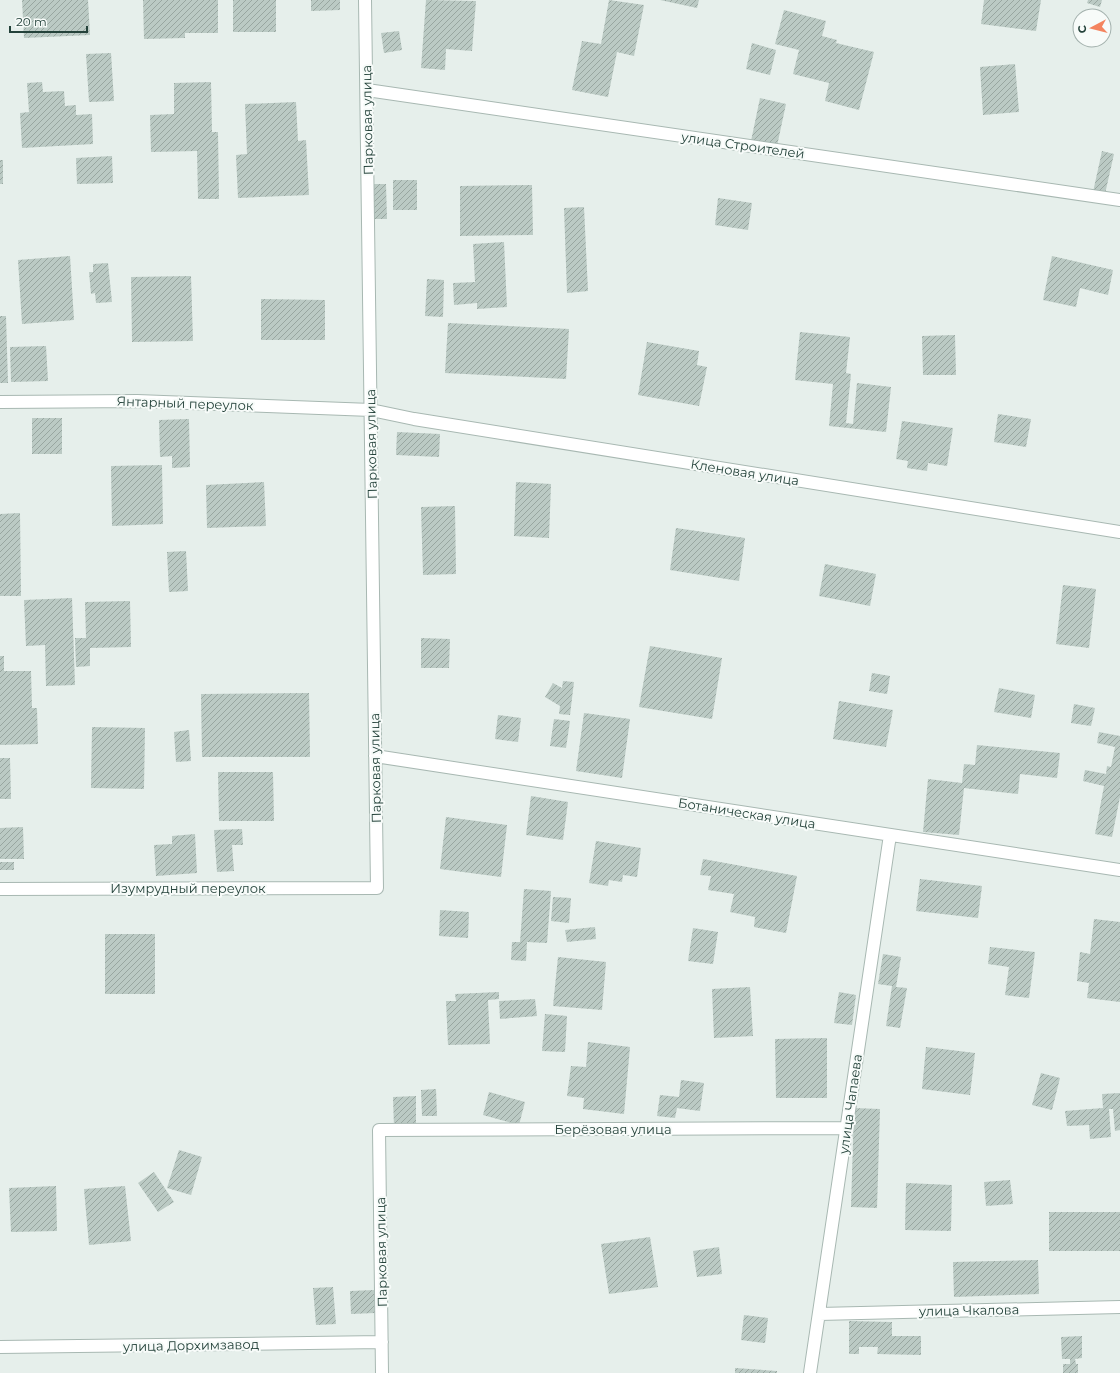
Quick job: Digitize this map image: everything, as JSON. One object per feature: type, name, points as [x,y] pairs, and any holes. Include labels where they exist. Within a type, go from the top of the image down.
[{"type":"street","name":"Парковая улица","points":[[366,0],[376,888]]},
{"type":"street","name":"улица Строителей","points":[[367,90],[1120,200]]},
{"type":"street","name":"Янтарный переулок","points":[[0,402],[137,401],[371,410]]},
{"type":"street","name":"Кленовая улица","points":[[371,410],[422,420],[1120,532]]},
{"type":"street","name":"Ботаническая улица","points":[[375,756],[1120,870]]},
{"type":"street","name":"улица Чапаева","points":[[810,1373],[890,835]]},
{"type":"street","name":"Изумрудный переулок","points":[[0,889],[376,888]]},
{"type":"street","name":"Берёзовая улица","points":[[379,1130],[846,1128]]},
{"type":"street","name":"Парковая улица","points":[[379,1130],[382,1373]]},
{"type":"street","name":"улица Чкалова","points":[[819,1314],[1120,1307]]},
{"type":"street","name":"улица Дорхимзавод","points":[[0,1347],[382,1342]]},
{"type":"building","points":[[22,0],[88,0],[90,35],[24,38]]},
{"type":"building","points":[[143,0],[218,0],[218,33],[185,33],[185,38],[144,39]]},
{"type":"building","points":[[233,0],[276,0],[276,32],[233,32]]},
{"type":"building","points":[[311,0],[340,0],[340,10],[311,11]]},
{"type":"building","points":[[426,0],[476,1],[472,51],[446,49],[445,70],[421,68]]},
{"type":"building","points":[[609,0],[644,5],[634,56],[617,52],[608,97],[572,90],[582,41],[601,44]]},
{"type":"building","points":[[660,0],[699,0],[697,8]]},
{"type":"building","points":[[984,0],[1041,0],[1036,31],[981,24]]},
{"type":"building","points":[[1088,0],[1102,0],[1100,7],[1087,3]]},
{"type":"building","points":[[784,10],[826,21],[822,36],[837,40],[836,43],[874,52],[859,110],[825,101],[829,83],[793,74],[799,50],[775,44]]},
{"type":"building","points":[[399,31],[402,50],[384,53],[381,33]]},
{"type":"building","points":[[752,43],[776,50],[770,75],[746,69]]},
{"type":"building","points":[[111,53],[114,101],[89,102],[86,54]]},
{"type":"building","points":[[1015,64],[1019,112],[983,115],[980,67]]},
{"type":"building","points":[[42,82],[43,92],[64,91],[65,106],[76,105],[76,115],[92,114],[93,144],[22,148],[20,113],[29,112],[27,83]]},
{"type":"building","points":[[211,82],[212,132],[218,132],[219,199],[198,199],[197,151],[151,152],[150,115],[174,114],[174,83]]},
{"type":"building","points":[[760,98],[786,104],[777,146],[751,141]]},
{"type":"building","points":[[296,102],[298,141],[306,140],[309,195],[238,198],[236,155],[247,154],[245,104]]},
{"type":"building","points":[[1102,151],[1114,154],[1105,194],[1093,192]]},
{"type":"building","points":[[112,156],[113,183],[77,184],[76,158]]},
{"type":"building","points":[[0,160],[3,160],[3,184],[0,184]]},
{"type":"building","points":[[393,180],[417,180],[417,210],[393,210]]},
{"type":"building","points":[[373,184],[386,184],[387,219],[373,219]]},
{"type":"building","points":[[532,185],[533,235],[460,236],[460,186]]},
{"type":"building","points":[[718,198],[752,203],[748,230],[715,225]]},
{"type":"building","points":[[584,207],[588,291],[567,293],[564,208]]},
{"type":"building","points":[[504,242],[507,307],[477,309],[477,303],[454,305],[453,283],[475,282],[473,244]]},
{"type":"building","points":[[70,256],[74,320],[22,324],[18,260]]},
{"type":"building","points":[[1052,256],[1113,270],[1108,295],[1080,288],[1076,307],[1043,300]]},
{"type":"building","points":[[108,263],[112,302],[96,303],[95,293],[91,294],[89,272],[93,272],[93,264]]},
{"type":"building","points":[[191,276],[193,341],[132,342],[131,277]]},
{"type":"building","points":[[427,279],[444,280],[443,317],[425,316]]},
{"type":"building","points":[[261,299],[325,300],[325,340],[261,340]]},
{"type":"building","points":[[0,316],[6,316],[8,383],[0,383]]},
{"type":"building","points":[[448,323],[569,329],[566,379],[445,373]]},
{"type":"building","points":[[800,332],[850,337],[846,373],[851,374],[846,423],[853,424],[857,383],[891,387],[886,432],[829,426],[833,384],[795,380]]},
{"type":"building","points":[[955,335],[956,375],[923,375],[922,336]]},
{"type":"building","points":[[647,342],[699,351],[697,365],[707,367],[699,406],[638,395]]},
{"type":"building","points":[[46,346],[48,381],[11,382],[10,347]]},
{"type":"building","points":[[998,414],[1031,419],[1026,447],[994,442]]},
{"type":"building","points":[[32,418],[62,418],[62,454],[32,454]]},
{"type":"building","points":[[189,419],[190,467],[172,468],[172,456],[160,457],[159,420]]},
{"type":"building","points":[[902,421],[953,428],[947,466],[928,463],[927,471],[907,468],[908,461],[896,459]]},
{"type":"building","points":[[397,432],[440,434],[439,457],[396,455]]},
{"type":"building","points":[[162,465],[163,524],[112,526],[111,466]]},
{"type":"building","points":[[264,482],[266,526],[207,528],[206,485]]},
{"type":"building","points":[[516,482],[551,484],[549,538],[514,536]]},
{"type":"building","points":[[455,506],[456,574],[423,575],[421,507]]},
{"type":"building","points":[[20,513],[21,596],[0,596],[0,514]]},
{"type":"building","points":[[676,528],[745,538],[739,581],[670,570]]},
{"type":"building","points":[[186,551],[188,591],[169,592],[167,552]]},
{"type":"building","points":[[825,564],[876,574],[870,606],[819,596]]},
{"type":"building","points":[[1063,585],[1096,589],[1089,648],[1056,644]]},
{"type":"building","points":[[72,598],[75,685],[46,686],[45,645],[26,646],[24,600]]},
{"type":"building","points":[[130,601],[131,647],[90,648],[90,666],[76,667],[75,638],[86,638],[85,602]]},
{"type":"building","points":[[421,638],[450,639],[449,668],[421,668]]},
{"type":"building","points":[[650,646],[722,658],[712,719],[639,707]]},
{"type":"building","points":[[0,656],[4,656],[4,671],[31,671],[32,708],[37,708],[38,744],[0,745]]},
{"type":"building","points":[[872,673],[890,676],[887,694],[869,691]]},
{"type":"building","points":[[563,681],[574,682],[570,715],[559,714],[560,706],[545,697],[553,683],[562,688]]},
{"type":"building","points":[[999,688],[1035,695],[1031,718],[994,712]]},
{"type":"building","points":[[309,693],[310,757],[202,757],[201,694]]},
{"type":"building","points":[[839,701],[893,710],[886,747],[833,739]]},
{"type":"building","points":[[1074,704],[1095,708],[1091,726],[1071,723]]},
{"type":"building","points":[[584,713],[630,719],[622,778],[576,771]]},
{"type":"building","points":[[498,715],[521,718],[518,742],[495,739]]},
{"type":"building","points":[[554,719],[570,721],[566,748],[550,746]]},
{"type":"building","points":[[92,727],[145,728],[144,789],[91,788]]},
{"type":"building","points":[[189,730],[191,761],[176,762],[174,732]]},
{"type":"building","points":[[1099,732],[1120,736],[1120,797],[1112,837],[1095,834],[1104,786],[1083,781],[1085,770],[1106,774],[1107,766],[1111,767],[1115,747],[1097,743]]},
{"type":"building","points":[[977,745],[1060,753],[1057,778],[1020,774],[1018,794],[964,788],[959,835],[923,832],[928,779],[962,783],[964,764],[975,765]]},
{"type":"building","points":[[0,758],[10,758],[11,799],[0,799]]},
{"type":"building","points":[[218,772],[273,772],[274,821],[219,821]]},
{"type":"building","points":[[531,796],[568,802],[563,840],[526,835]]},
{"type":"building","points":[[446,817],[507,825],[501,877],[440,869]]},
{"type":"building","points":[[23,827],[24,859],[0,859],[0,828]]},
{"type":"building","points":[[242,829],[243,845],[232,845],[234,871],[217,872],[214,830]]},
{"type":"building","points":[[195,834],[197,873],[156,876],[154,845],[172,844],[172,836]]},
{"type":"building","points":[[596,841],[641,848],[637,877],[623,875],[622,882],[609,880],[608,886],[589,883]]},
{"type":"building","points":[[703,859],[797,876],[786,933],[754,927],[755,917],[730,912],[734,894],[708,890],[711,876],[700,875]]},
{"type":"building","points":[[0,862],[14,862],[14,870],[0,870]]},
{"type":"building","points":[[920,879],[982,886],[978,918],[916,911]]},
{"type":"building","points":[[524,889],[551,891],[547,943],[527,942],[526,961],[511,960],[512,942],[520,942]]},
{"type":"building","points":[[553,897],[571,898],[569,923],[551,921]]},
{"type":"building","points":[[440,910],[469,912],[468,938],[439,936]]},
{"type":"building","points":[[1094,919],[1120,922],[1120,1002],[1087,998],[1089,983],[1077,981],[1080,952],[1090,954]]},
{"type":"building","points":[[595,927],[596,939],[567,942],[565,930]]},
{"type":"building","points":[[693,928],[718,932],[713,964],[688,961]]},
{"type":"building","points":[[105,934],[155,934],[155,994],[105,994]]},
{"type":"building","points":[[990,947],[1035,952],[1029,998],[1005,995],[1009,967],[988,964]]},
{"type":"building","points":[[883,954],[901,957],[896,987],[907,988],[900,1028],[886,1026],[892,986],[878,984]]},
{"type":"building","points":[[558,957],[606,962],[602,1010],[553,1006]]},
{"type":"building","points":[[750,987],[753,1036],[714,1038],[712,989]]},
{"type":"building","points":[[499,992],[499,999],[488,1000],[490,1044],[448,1045],[446,1001],[456,1001],[455,994]]},
{"type":"building","points":[[839,992],[856,995],[852,1025],[834,1023]]},
{"type":"building","points":[[535,999],[537,1016],[500,1019],[499,1001]]},
{"type":"building","points":[[545,1014],[567,1016],[565,1052],[542,1051]]},
{"type":"building","points":[[827,1038],[827,1098],[776,1098],[775,1039]]},
{"type":"building","points":[[588,1042],[630,1047],[624,1114],[583,1109],[584,1098],[567,1096],[571,1066],[586,1067]]},
{"type":"building","points":[[926,1047],[975,1053],[970,1095],[922,1089]]},
{"type":"building","points":[[1041,1073],[1060,1078],[1052,1110],[1032,1105]]},
{"type":"building","points":[[681,1080],[704,1083],[700,1111],[677,1108],[675,1118],[657,1116],[660,1095],[679,1097]]},
{"type":"building","points":[[436,1089],[437,1116],[422,1116],[421,1090]]},
{"type":"building","points":[[489,1092],[525,1102],[519,1125],[483,1115]]},
{"type":"building","points":[[1120,1093],[1120,1130],[1115,1131],[1113,1109],[1109,1109],[1111,1137],[1090,1139],[1089,1125],[1067,1126],[1065,1111],[1103,1108],[1102,1094]]},
{"type":"building","points":[[416,1096],[416,1127],[394,1128],[393,1097]]},
{"type":"building","points":[[854,1108],[880,1109],[877,1208],[851,1207]]},
{"type":"building","points":[[179,1150],[202,1157],[191,1195],[167,1188]]},
{"type":"building","points":[[154,1172],[174,1202],[158,1212],[138,1183]]},
{"type":"building","points":[[1010,1180],[1013,1204],[986,1206],[984,1182]]},
{"type":"building","points":[[906,1183],[952,1185],[951,1231],[905,1230]]},
{"type":"building","points":[[56,1186],[57,1231],[11,1232],[9,1188]]},
{"type":"building","points":[[125,1186],[131,1241],[89,1245],[84,1189]]},
{"type":"building","points":[[1049,1212],[1120,1212],[1120,1251],[1049,1251]]},
{"type":"building","points":[[650,1237],[658,1287],[609,1294],[601,1244]]},
{"type":"building","points":[[719,1247],[722,1274],[697,1277],[693,1251]]},
{"type":"building","points":[[1038,1260],[1039,1294],[954,1297],[953,1262]]},
{"type":"building","points":[[333,1287],[336,1324],[316,1325],[313,1288]]},
{"type":"building","points":[[374,1290],[375,1313],[351,1314],[350,1291]]},
{"type":"building","points":[[744,1315],[768,1318],[765,1343],[741,1340]]},
{"type":"building","points":[[849,1321],[892,1322],[892,1336],[921,1336],[921,1355],[877,1354],[878,1347],[859,1347],[859,1354],[849,1354]]},
{"type":"building","points":[[1082,1336],[1082,1358],[1075,1359],[1076,1364],[1078,1364],[1078,1373],[1063,1373],[1063,1364],[1070,1364],[1070,1359],[1062,1359],[1061,1337]]},
{"type":"building","points":[[735,1368],[777,1371],[777,1373],[735,1373]]}]
